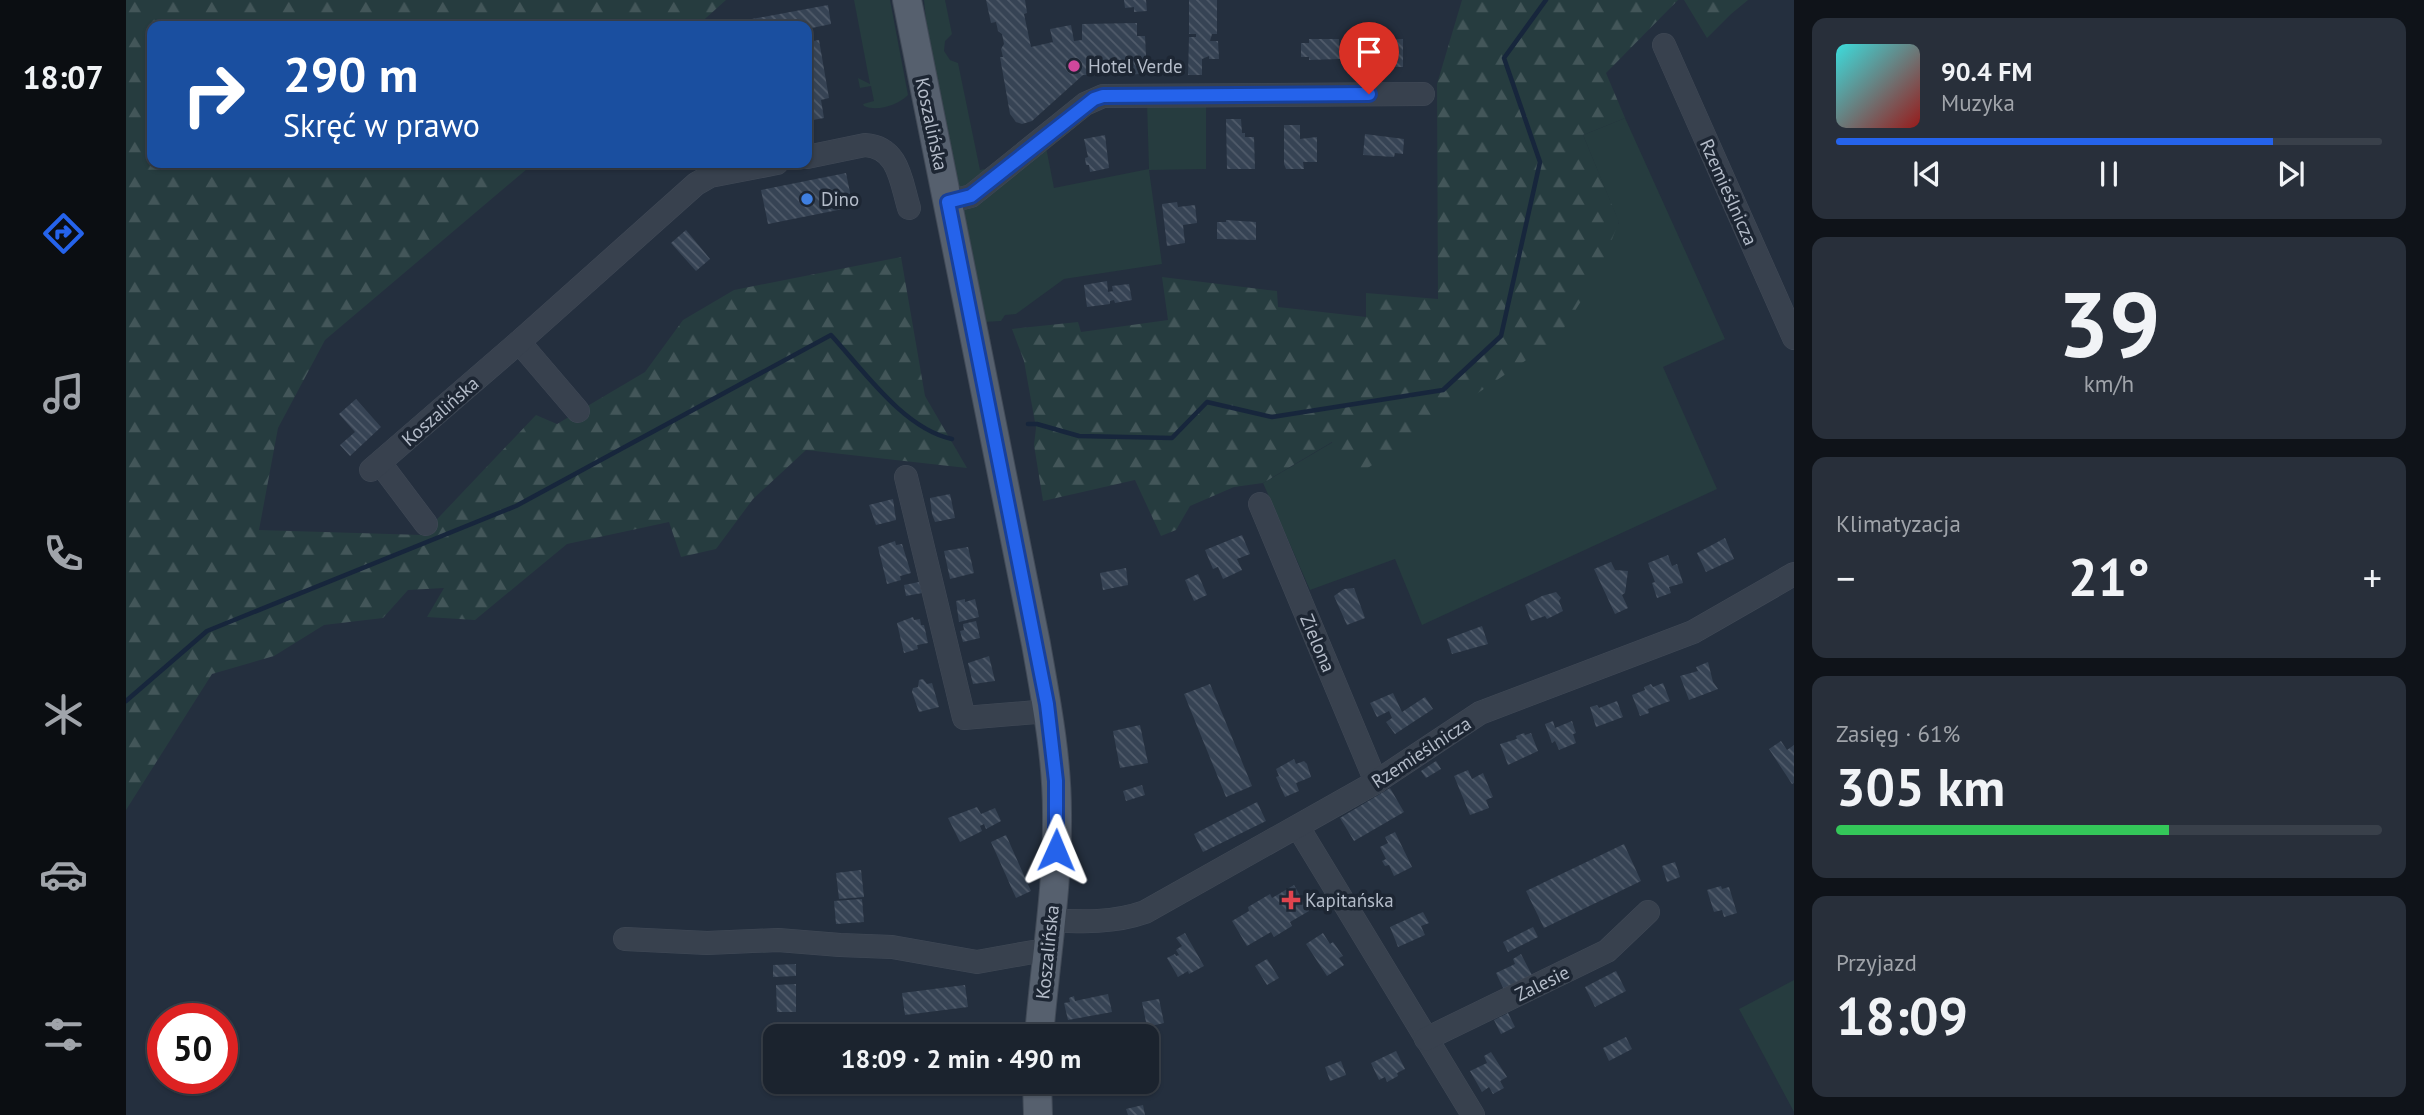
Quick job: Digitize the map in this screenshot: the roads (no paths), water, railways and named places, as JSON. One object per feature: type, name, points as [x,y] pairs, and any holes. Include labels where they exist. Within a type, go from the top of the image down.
[{"type":"main road","name":"Koszalińska","points":[[907,0],[1048,711],[1057,810],[1040,1024]]},
{"type":"main road","points":[[1037,1094],[1038,1115]]},
{"type":"street","name":"Rzemieślnicza","points":[[1664,46],[1794,338]]},
{"type":"street","points":[[948,202],[971,196],[1085,104],[1103,96],[1423,93]]},
{"type":"street","points":[[812,156],[865,145],[884,150],[897,166],[909,208]]},
{"type":"street","name":"Koszalińska","points":[[426,524],[375,466],[696,184],[710,176],[751,168]]},
{"type":"street","points":[[519,342],[578,411]]},
{"type":"street","points":[[906,477],[964,718],[1048,711]]},
{"type":"street","name":"Zielona","points":[[1260,504],[1376,782]]},
{"type":"street","name":"Rzemieślnicza","points":[[1050,920],[1114,920],[1145,912],[1376,782],[1480,713],[1693,632],[1794,574]]},
{"type":"street","points":[[1298,827],[1473,1115]]},
{"type":"street","name":"Zalesie","points":[[1426,1039],[1607,951],[1647,912]]},
{"type":"street","points":[[625,939],[706,943],[778,940],[840,946],[892,947],[977,962],[1033,952],[1047,953]]},
{"type":"waterway","points":[[1028,424],[1079,436],[1172,438],[1207,402],[1272,417],[1443,390],[1501,336],[1540,162],[1504,58],[1546,0]]},
{"type":"waterway","points":[[126,701],[207,631],[516,506],[831,335],[901,411],[934,433],[952,439]]},
{"type":"place","name":"Hotel Verde","points":[[1074,66]]},
{"type":"place","name":"Dino","points":[[807,199]]},
{"type":"place","name":"Kapitańska","points":[[1291,900]]}]
